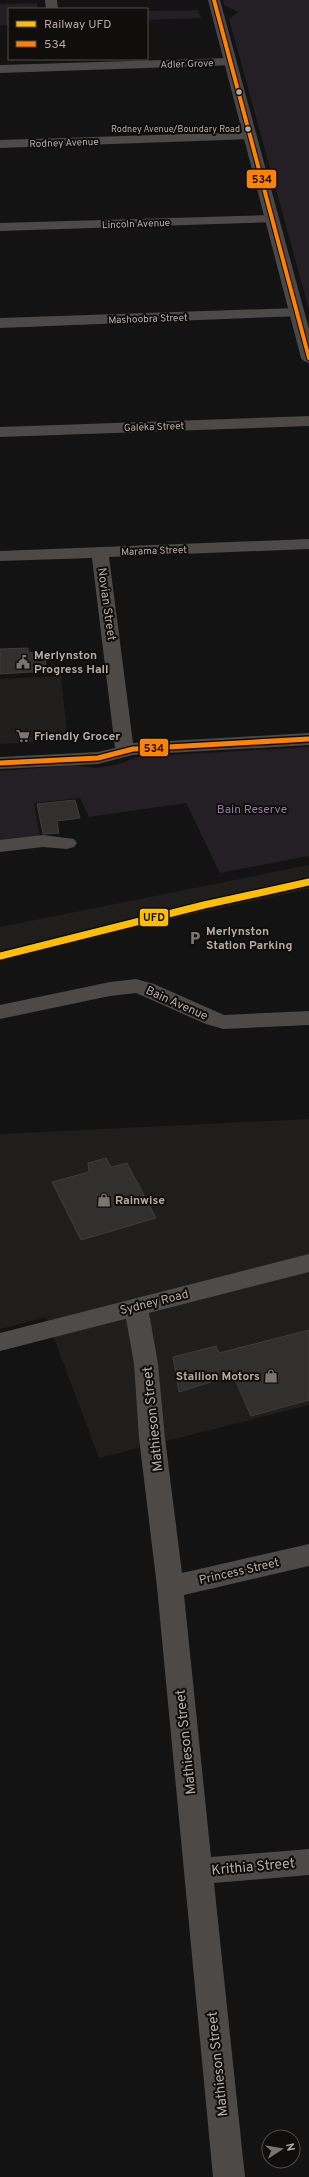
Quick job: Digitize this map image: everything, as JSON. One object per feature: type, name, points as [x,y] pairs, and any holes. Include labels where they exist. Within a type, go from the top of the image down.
[{"type":"highway","name":"Sydney Road","points":[[0,1342],[309,1263]]},
{"type":"main road","points":[[214,0],[248,136],[309,358]]},
{"type":"street","name":"Adler Grove","points":[[0,69],[59,63],[229,62]]},
{"type":"street","name":"Rodney Avenue","points":[[0,144],[248,136]]},
{"type":"street","name":"Lincoln Avenue","points":[[0,227],[271,219]]},
{"type":"street","name":"Mashoobra Street","points":[[0,323],[296,313]]},
{"type":"street","name":"Galeka Street","points":[[0,432],[309,421]]},
{"type":"street","name":"Marama Street","points":[[0,556],[309,544]]},
{"type":"street","name":"Novian Street","points":[[100,552],[125,752]]},
{"type":"street","points":[[0,763],[98,758],[150,748],[309,739]]},
{"type":"street","points":[[0,846],[43,841],[68,843]]},
{"type":"street","name":"Bain Avenue","points":[[0,1012],[110,989],[136,986],[147,989],[223,1022],[309,1018]]},
{"type":"street","name":"Mathieson Street","points":[[136,1307],[146,1364],[152,1438],[170,1587],[229,2177]]},
{"type":"street","name":"Princess Street","points":[[170,1587],[309,1555]]},
{"type":"street","name":"Krithia Street","points":[[198,1871],[309,1862]]},
{"type":"shaded area","points":[[61,676],[68,741],[0,744],[0,679]]},
{"type":"shaded area","points":[[309,865],[309,889],[162,921],[0,961],[0,927]]},
{"type":"shaded area","points":[[309,1119],[309,1405],[99,1458],[46,1317],[0,1329],[0,1134]]},
{"type":"green space","points":[[223,0],[309,0],[309,310],[229,19],[238,12],[224,5]]},
{"type":"green space","points":[[37,3],[38,8],[8,8],[8,25],[0,25],[0,4]]},
{"type":"green space","points":[[198,10],[201,18],[148,20],[148,11]]},
{"type":"green space","name":"Bain Reserve","points":[[309,747],[309,856],[220,873],[186,803],[89,817],[80,798],[34,803],[40,836],[0,842],[0,771],[75,765],[94,768],[123,763],[136,757]]},
{"type":"building","name":"Merlynston Progress Hall","points":[[28,648],[28,653],[45,652],[46,671],[0,674],[0,649]]},
{"type":"building","points":[[75,800],[80,818],[57,821],[59,833],[43,834],[37,804]]},
{"type":"building","name":"Rainwise","points":[[106,1158],[111,1167],[127,1163],[156,1218],[81,1240],[52,1182],[89,1172],[88,1163]]},
{"type":"building","name":"Stallion Motors","points":[[309,1330],[309,1400],[251,1416],[233,1375],[179,1392],[173,1357],[216,1346],[219,1353]]},
{"type":"rail line","name":"UFD","points":[[0,956],[204,905],[309,882]]},
{"type":"transit line","name":"534","points":[[214,0],[309,358]]},
{"type":"transit line","name":"534","points":[[0,763],[98,758],[133,749],[309,739]]},
{"type":"place","name":"Rodney Avenue/Boundary Road","points":[[248,129]]},
{"type":"place","name":"Merlynston Progress Hall","points":[[23,662]]},
{"type":"place","name":"Friendly Grocer","points":[[23,736]]},
{"type":"place","name":"Merlynston Station Parking","points":[[195,938]]},
{"type":"place","name":"Rainwise","points":[[104,1200]]},
{"type":"place","name":"Stallion Motors","points":[[271,1376]]}]
